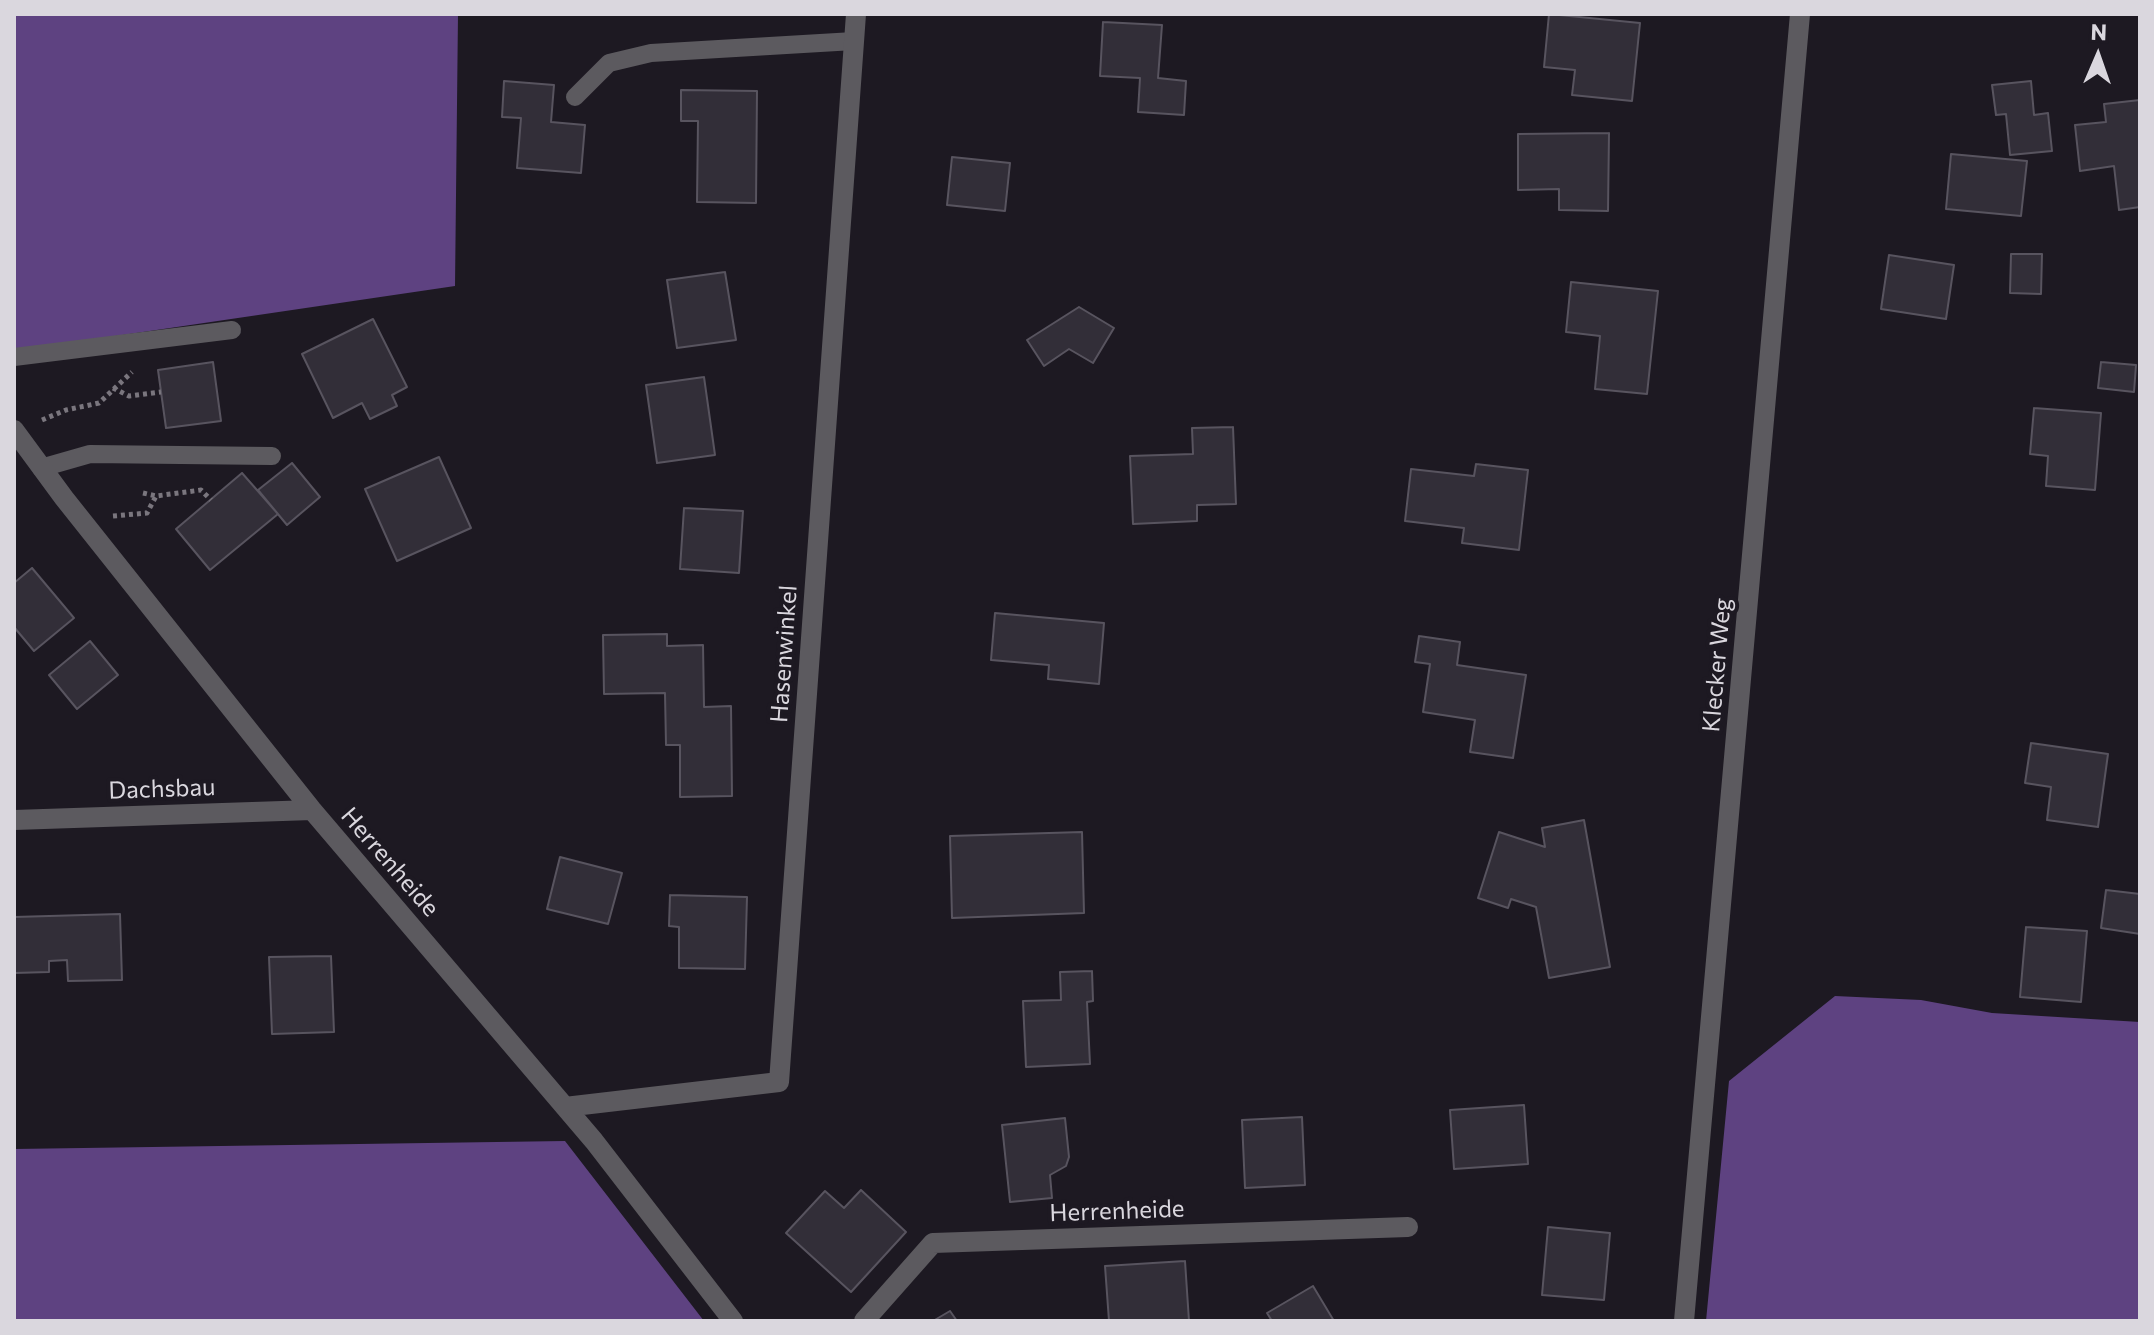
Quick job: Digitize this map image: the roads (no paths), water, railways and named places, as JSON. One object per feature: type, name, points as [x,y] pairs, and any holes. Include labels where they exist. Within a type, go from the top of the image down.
[{"type":"street","name":"Hasenwinkel","points":[[565,1107],[779,1082],[856,14]]},
{"type":"street","name":"Klecker Weg","points":[[1684,1321],[1800,14]]},
{"type":"street","name":"Herrenheide","points":[[14,431],[312,810],[565,1107],[733,1321]]},
{"type":"street","name":"Dachsbau","points":[[14,820],[312,810]]},
{"type":"street","name":"Herrenheide","points":[[864,1321],[933,1243],[1408,1227]]},
{"type":"lane","points":[[575,97],[609,63],[651,53],[854,41]]},
{"type":"lane","points":[[14,357],[232,330]]},
{"type":"lane","points":[[41,468],[90,454],[272,456]]}]
